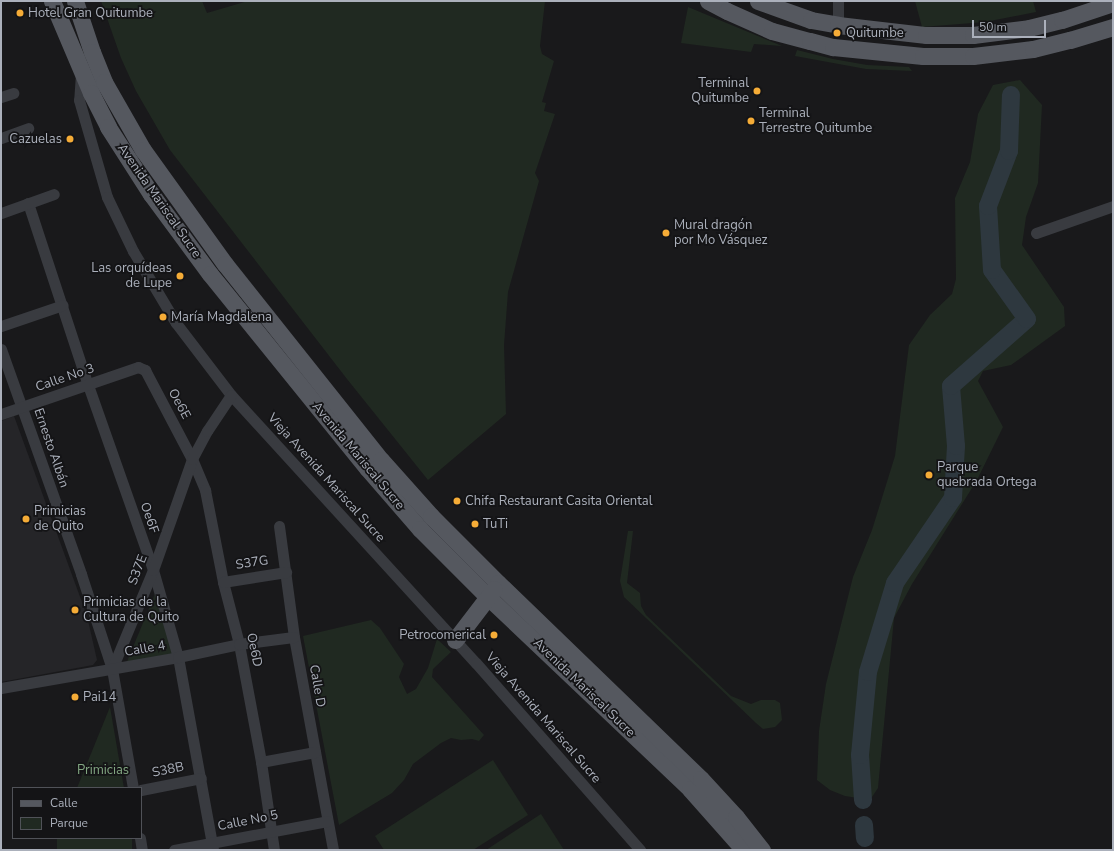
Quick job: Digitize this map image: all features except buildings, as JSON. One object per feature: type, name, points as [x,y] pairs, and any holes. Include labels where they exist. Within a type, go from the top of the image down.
[{"type":"main road","name":"Avenida Mariscal Sucre","points":[[52,1],[81,74],[108,126],[156,200],[210,274],[367,468],[420,529],[488,597],[580,674],[701,779],[736,817],[762,850]]},
{"type":"main road","name":"Avenida Mariscal Sucre","points":[[75,1],[104,82],[143,150],[225,264],[380,460],[431,516],[498,583],[580,674],[690,789],[744,850]]},
{"type":"main road","points":[[708,1],[772,31],[833,47],[923,56],[972,56],[1033,48],[1070,40],[1113,27]]},
{"type":"main road","points":[[758,1],[811,20],[838,26],[900,34],[973,35],[1029,28],[1062,20],[1113,3]]},
{"type":"main road","points":[[456,640],[498,583]]},
{"type":"street","points":[[838,1],[838,26]]},
{"type":"street","name":"Vieja Avenida Mariscal Sucre","points":[[81,74],[79,87],[82,113],[111,204],[132,251],[176,323],[231,395],[456,640],[640,850]]},
{"type":"street","points":[[1,97],[13,93]]},
{"type":"street","points":[[1,138],[28,128]]},
{"type":"street","points":[[1,213],[54,194]]},
{"type":"street","name":"Oe6F","points":[[28,203],[63,305],[88,385],[153,570],[178,657],[213,846]]},
{"type":"street","points":[[1036,233],[1113,206]]},
{"type":"street","points":[[1,326],[63,305]]},
{"type":"street","name":"Ernesto Albán","points":[[1,349],[81,574],[112,669],[133,787]]},
{"type":"street","name":"Calle No 3","points":[[1,414],[138,367]]},
{"type":"street","name":"Oe6E","points":[[138,367],[145,370],[192,459]]},
{"type":"street","name":"S37E","points":[[112,669],[153,570],[192,459],[206,431],[231,395]]},
{"type":"street","name":"Oe6D","points":[[192,459],[205,490],[224,582],[239,644],[261,762],[274,850]]},
{"type":"street","name":"Calle D","points":[[279,526],[294,637],[333,850]]},
{"type":"street","name":"S37G","points":[[224,582],[286,572]]},
{"type":"street","name":"Calle 4","points":[[1,688],[178,657],[239,644],[294,637]]},
{"type":"street","points":[[261,762],[315,752]]},
{"type":"street","name":"S38B","points":[[142,790],[201,778]]},
{"type":"street","name":"Calle No 5","points":[[174,850],[213,846],[271,831],[327,821]]},
{"type":"street","points":[[140,839],[142,850]]},
{"type":"shaded area","name":"Primicias de Quito","points":[[14,416],[87,616],[97,660],[93,665],[1,682],[1,421]]},
{"type":"green space","points":[[101,1],[202,1],[207,13],[248,1],[545,1],[540,46],[542,54],[554,61],[542,102],[546,103],[544,111],[555,114],[535,173],[539,181],[508,292],[504,345],[506,414],[428,480],[347,379],[170,150],[136,91],[121,58]]},
{"type":"green space","points":[[915,1],[1033,1],[1036,12],[985,22],[922,27]]},
{"type":"green space","points":[[688,7],[782,46],[754,44],[751,52],[681,43]]},
{"type":"green space","points":[[797,50],[833,59],[867,65],[909,67],[912,71],[866,69],[795,56]]},
{"type":"green space","points":[[1020,80],[1042,105],[1038,183],[1026,217],[1022,245],[1064,307],[1065,326],[1011,365],[983,371],[978,381],[1003,427],[977,480],[912,584],[894,618],[878,788],[872,797],[858,798],[845,796],[830,790],[817,780],[819,731],[826,684],[853,577],[872,530],[895,456],[909,345],[930,315],[952,294],[956,279],[955,198],[970,162],[978,114],[993,85]]},
{"type":"green space","points":[[628,531],[633,531],[627,583],[640,593],[641,606],[646,615],[731,696],[751,704],[761,700],[775,700],[780,703],[782,720],[775,727],[763,729],[756,723],[624,597],[620,581]]},
{"type":"green space","points":[[157,589],[173,654],[126,664]]},
{"type":"green space","points":[[371,620],[380,628],[404,664],[399,677],[407,694],[416,689],[428,668],[437,639],[451,652],[433,669],[432,677],[484,735],[479,741],[472,739],[461,740],[451,738],[441,743],[413,764],[404,780],[392,793],[339,825],[303,636]]},
{"type":"green space","name":"Primicias","points":[[110,707],[124,787],[77,787]]},
{"type":"green space","points":[[493,760],[528,815],[473,850],[384,850],[375,836]]},
{"type":"green space","points":[[541,814],[564,850],[486,850]]},
{"type":"green space","points":[[57,839],[132,839],[132,850],[57,850]]},
{"type":"waterway","points":[[863,800],[860,755],[868,672],[895,583],[953,498],[956,446],[951,386],[1027,319],[992,270],[988,206],[1009,151],[1011,95]]},
{"type":"waterway","points":[[864,825],[865,838]]},
{"type":"place","name":"Hotel Gran Quitumbe","points":[[20,13]]},
{"type":"place","name":"Quitumbe","points":[[837,33]]},
{"type":"place","name":"Terminal Quitumbe","points":[[757,91]]},
{"type":"place","name":"Terminal Terrestre Quitumbe","points":[[751,121]]},
{"type":"place","name":"Cazuelas","points":[[70,139]]},
{"type":"place","name":"Mural dragón por Mo Vásquez","points":[[666,233]]},
{"type":"place","name":"Las orquídeas de Lupe","points":[[180,276]]},
{"type":"place","name":"María Magdalena","points":[[163,317]]},
{"type":"place","name":"Parque quebrada Ortega","points":[[929,475]]},
{"type":"place","name":"Chifa Restaurant Casita Oriental","points":[[457,501]]},
{"type":"place","name":"Primicias de Quito","points":[[26,519]]},
{"type":"place","name":"TuTi","points":[[475,524]]},
{"type":"place","name":"Primicias de la Cultura de Quito","points":[[75,610]]},
{"type":"place","name":"Petrocomerical","points":[[494,635]]},
{"type":"place","name":"Pai14","points":[[75,697]]}]
